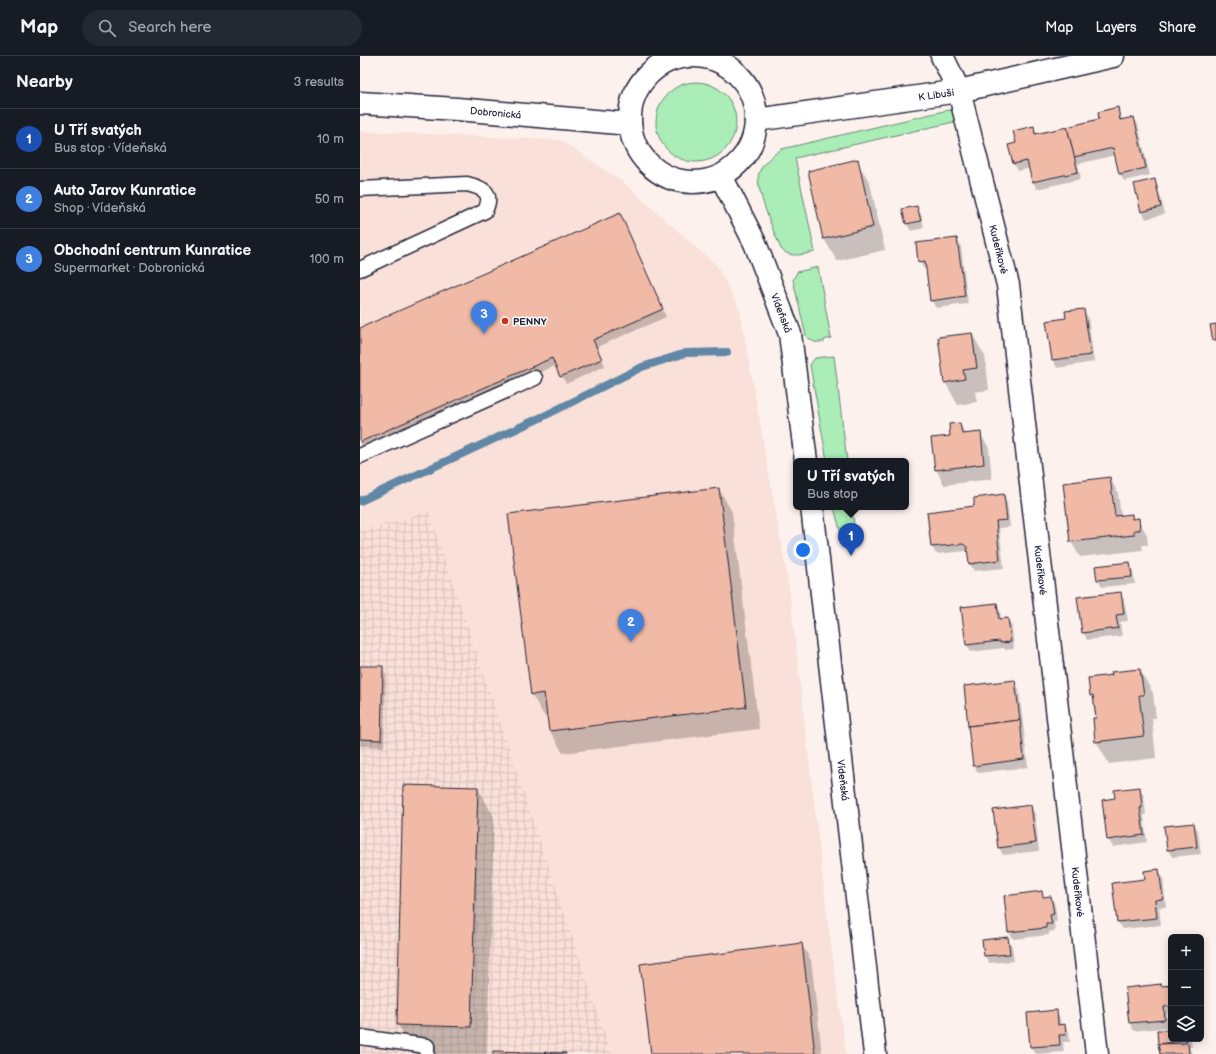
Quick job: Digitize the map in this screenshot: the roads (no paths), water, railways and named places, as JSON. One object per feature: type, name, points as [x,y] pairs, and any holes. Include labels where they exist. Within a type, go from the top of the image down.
[{"type":"street","points":[[698,56],[708,58],[728,67],[737,74],[746,86],[752,99],[756,120],[755,133],[751,145],[739,163],[721,176],[695,182],[673,179],[654,168],[644,158],[636,145],[630,124],[632,102],[636,92],[650,73],[660,66],[680,57],[698,56]]},
{"type":"street","name":"Kudeříkové","points":[[942,56],[959,91],[1008,285],[1097,1054]]},
{"type":"street","name":"K Libuši","points":[[756,120],[959,91],[1114,56]]},
{"type":"street","name":"Dobronická","points":[[360,103],[457,109],[630,124]]},
{"type":"street","name":"Vídeňská","points":[[721,176],[755,243],[790,334],[806,458]]},
{"type":"street","name":"Vídeňská","points":[[812,510],[875,1054]]},
{"type":"lane","points":[[360,189],[467,184],[479,187],[487,194],[489,202],[485,211],[360,269]]},
{"type":"lane","points":[[360,456],[535,378]]},
{"type":"lane","points":[[360,1037],[427,1046],[427,1054]]},
{"type":"waterway","points":[[360,501],[542,417],[642,367],[686,353],[727,352]]},
{"type":"place","name":"PENNY","points":[[505,321]]},
{"type":"place","name":"Obchodní centrum Kunratice","points":[[484,334]]},
{"type":"place","name":"U Tří svatých","points":[[851,556]]},
{"type":"place","name":"Auto Jarov Kunratice","points":[[631,642]]}]
